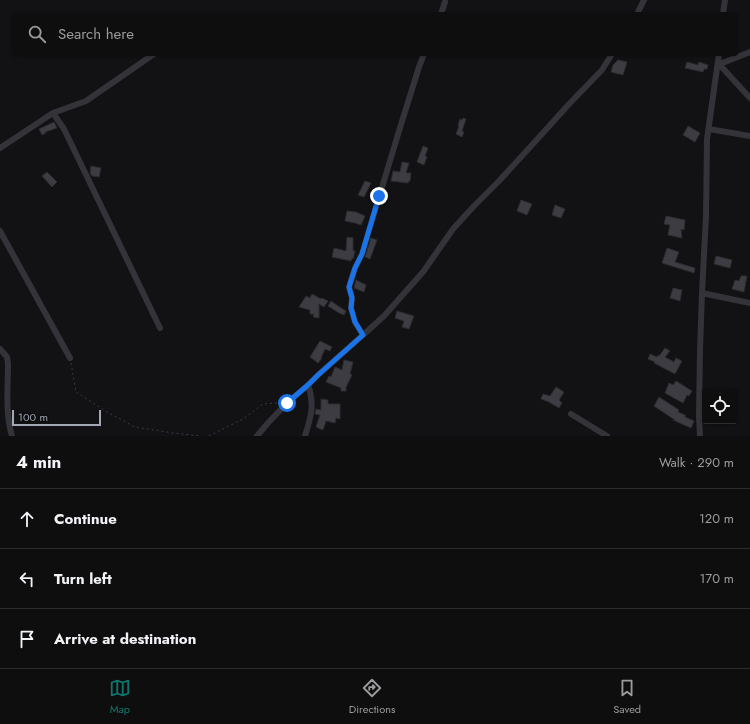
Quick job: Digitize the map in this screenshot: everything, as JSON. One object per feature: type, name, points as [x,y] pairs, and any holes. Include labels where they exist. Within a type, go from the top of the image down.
[{"type":"street","points":[[638,12],[644,0]]},
{"type":"street","points":[[723,12],[724,0]]},
{"type":"street","points":[[441,12],[445,2]]},
{"type":"street","points":[[719,63],[750,52]]},
{"type":"street","points":[[0,148],[53,113],[86,101],[151,56]]},
{"type":"street","points":[[363,335],[355,322],[351,308],[352,298],[349,287],[355,268],[362,254],[394,145],[423,56]]},
{"type":"street","points":[[257,436],[287,403],[384,316],[423,272],[453,229],[602,70],[611,56]]},
{"type":"street","points":[[700,436],[699,409],[702,293],[706,216],[707,139],[719,63],[718,56]]},
{"type":"street","points":[[719,63],[750,98]]},
{"type":"street","points":[[53,113],[64,129],[160,328]]},
{"type":"street","points":[[709,130],[750,136]]},
{"type":"street","points":[[0,231],[70,358]]},
{"type":"street","points":[[702,293],[750,303]]},
{"type":"street","points":[[0,350],[6,357],[8,364],[8,410],[12,436]]},
{"type":"street","points":[[305,436],[312,411],[312,396],[308,385]]},
{"type":"street","points":[[571,414],[608,436]]},
{"type":"path","points":[[70,358],[76,392],[106,412],[135,427],[201,436]]},
{"type":"path","points":[[209,436],[243,419],[263,404],[287,403]]},
{"type":"building","points":[[618,60],[627,62],[623,75],[611,72],[613,65]]},
{"type":"building","points":[[687,62],[698,65],[699,62],[708,65],[707,69],[704,69],[703,72],[685,68]]},
{"type":"building","points":[[463,118],[466,119],[462,131],[464,132],[462,137],[456,134],[460,119],[462,120]]},
{"type":"building","points":[[54,122],[57,128],[45,132],[46,133],[42,135],[39,129]]},
{"type":"building","points":[[688,126],[700,133],[695,142],[683,135]]},
{"type":"building","points":[[423,146],[428,148],[424,165],[417,162]]},
{"type":"building","points":[[402,162],[409,163],[406,173],[411,173],[410,181],[408,183],[391,181],[393,171],[400,172]]},
{"type":"building","points":[[91,166],[101,168],[99,177],[92,176],[90,173]]},
{"type":"building","points":[[47,172],[57,182],[52,187],[42,176]]},
{"type":"building","points":[[365,181],[371,183],[364,197],[358,195]]},
{"type":"building","points":[[521,200],[532,204],[527,215],[517,211]]},
{"type":"building","points":[[555,205],[565,209],[561,218],[552,215]]},
{"type":"building","points":[[347,211],[356,212],[365,216],[361,225],[345,221]]},
{"type":"building","points":[[666,216],[685,220],[684,230],[681,229],[682,238],[668,235],[670,225],[664,224]]},
{"type":"building","points":[[347,237],[353,238],[353,251],[355,251],[353,259],[352,258],[351,261],[332,257],[334,248],[346,251]]},
{"type":"building","points":[[371,238],[377,240],[370,259],[365,257]]},
{"type":"building","points":[[667,248],[679,252],[675,262],[695,268],[694,273],[662,263]]},
{"type":"building","points":[[716,256],[732,260],[730,268],[714,264]]},
{"type":"building","points":[[741,276],[747,276],[744,292],[732,289],[735,280],[739,281]]},
{"type":"building","points":[[356,280],[366,285],[364,292],[354,288]]},
{"type":"building","points":[[673,288],[682,290],[680,301],[670,298]]},
{"type":"building","points":[[312,294],[328,301],[324,307],[319,304],[319,318],[313,317],[314,314],[310,314],[310,310],[299,307],[306,296],[310,298]]},
{"type":"building","points":[[331,301],[346,311],[344,315],[328,306]]},
{"type":"building","points":[[397,311],[414,316],[409,329],[402,327],[404,321],[395,318]]},
{"type":"building","points":[[320,341],[332,347],[330,351],[325,349],[322,358],[318,363],[310,357]]},
{"type":"building","points":[[665,348],[670,351],[665,357],[674,362],[676,358],[682,361],[675,374],[648,359],[650,354],[657,357],[658,355],[659,356]]},
{"type":"building","points":[[344,360],[353,362],[350,374],[352,375],[346,387],[346,391],[341,391],[341,388],[326,382],[329,376],[331,377],[335,367],[342,370]]},
{"type":"building","points":[[676,381],[692,391],[689,396],[687,395],[683,403],[665,393],[669,383],[673,385]]},
{"type":"building","points":[[556,387],[564,392],[559,400],[562,403],[559,408],[541,399],[543,394],[550,396]]},
{"type":"building","points":[[659,397],[679,410],[678,412],[685,415],[685,417],[694,421],[691,428],[673,420],[675,420],[654,406]]},
{"type":"building","points":[[321,399],[328,400],[328,404],[340,404],[340,419],[336,418],[335,423],[326,421],[323,430],[316,427],[320,415],[315,414],[316,409],[321,410]]},
{"type":"route","points":[[287,403],[363,335],[355,322],[351,308],[352,298],[349,287],[355,268],[362,254],[379,196]]}]
